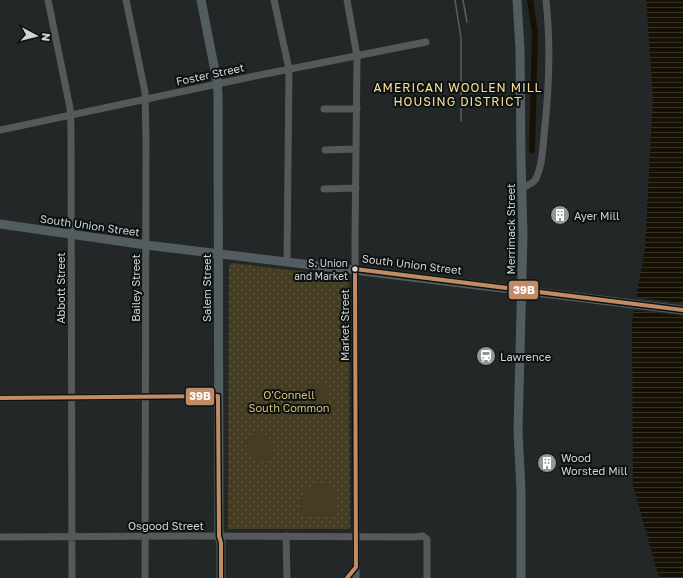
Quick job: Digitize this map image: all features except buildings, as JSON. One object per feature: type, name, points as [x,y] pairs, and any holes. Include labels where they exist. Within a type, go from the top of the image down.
[{"type":"main road","name":"Salem Street","points":[[201,0],[217,84],[218,536],[221,543],[221,578]]},
{"type":"main road","name":"Merrimack Street","points":[[517,0],[520,49],[523,235],[518,431],[521,490],[521,578]]},
{"type":"main road","name":"South Union Street","points":[[0,224],[146,245],[355,269],[683,310]]},
{"type":"street","name":"Abbott Street","points":[[48,0],[70,114],[72,578]]},
{"type":"street","name":"Bailey Street","points":[[126,0],[145,100],[145,578]]},
{"type":"street","points":[[274,0],[289,69],[287,261]]},
{"type":"street","name":"Market Street","points":[[347,0],[357,56],[355,269],[356,578]]},
{"type":"street","points":[[522,188],[534,181],[543,148],[549,64],[546,0]]},
{"type":"street","name":"Foster Street","points":[[0,130],[70,114],[426,42]]},
{"type":"street","points":[[324,109],[357,109]]},
{"type":"street","points":[[325,150],[356,149]]},
{"type":"street","points":[[324,189],[356,188]]},
{"type":"street","points":[[0,398],[218,396]]},
{"type":"street","points":[[286,536],[287,578]]},
{"type":"street","name":"Osgood Street","points":[[0,537],[422,536],[427,539],[427,578]]},
{"type":"street","points":[[347,578],[356,567]]},
{"type":"green space","name":"O'Connell South Common","points":[[232,263],[349,277],[350,529],[228,529],[229,266]]},
{"type":"green space","points":[[325,384],[328,387],[327,411],[324,414],[310,414],[307,412],[307,387],[309,385]]},
{"type":"green space","points":[[257,431],[272,439],[274,450],[271,458],[263,462],[258,462],[251,459],[245,448],[252,433]]},
{"type":"green space","points":[[316,483],[334,486],[335,517],[311,517],[301,513],[300,503],[302,495],[307,489]]},
{"type":"shaded area","points":[[646,0],[683,0],[683,578],[659,578],[633,486],[632,322],[645,248],[653,97]]},
{"type":"pier","points":[[634,297],[683,303],[683,316],[632,310]]},
{"type":"waterway","points":[[530,0],[535,32],[532,150]]},
{"type":"railway","points":[[455,0],[461,38],[461,121]]},
{"type":"railway","points":[[463,0],[467,22]]},
{"type":"transit line","name":"39B","points":[[347,578],[356,567],[355,269],[683,310]]},
{"type":"transit line","name":"39B","points":[[0,398],[218,396],[219,536],[221,543],[221,578]]},
{"type":"place","name":"Ayer Mill","points":[[560,215]]},
{"type":"place","name":"S. Union and Market","points":[[355,269]]},
{"type":"place","name":"Lawrence","points":[[486,356]]},
{"type":"place","name":"Wood Worsted Mill","points":[[547,463]]},
{"type":"district","name":"AMERICAN WOOLEN MILL HOUSING DISTRICT","points":[[458,94]]}]
